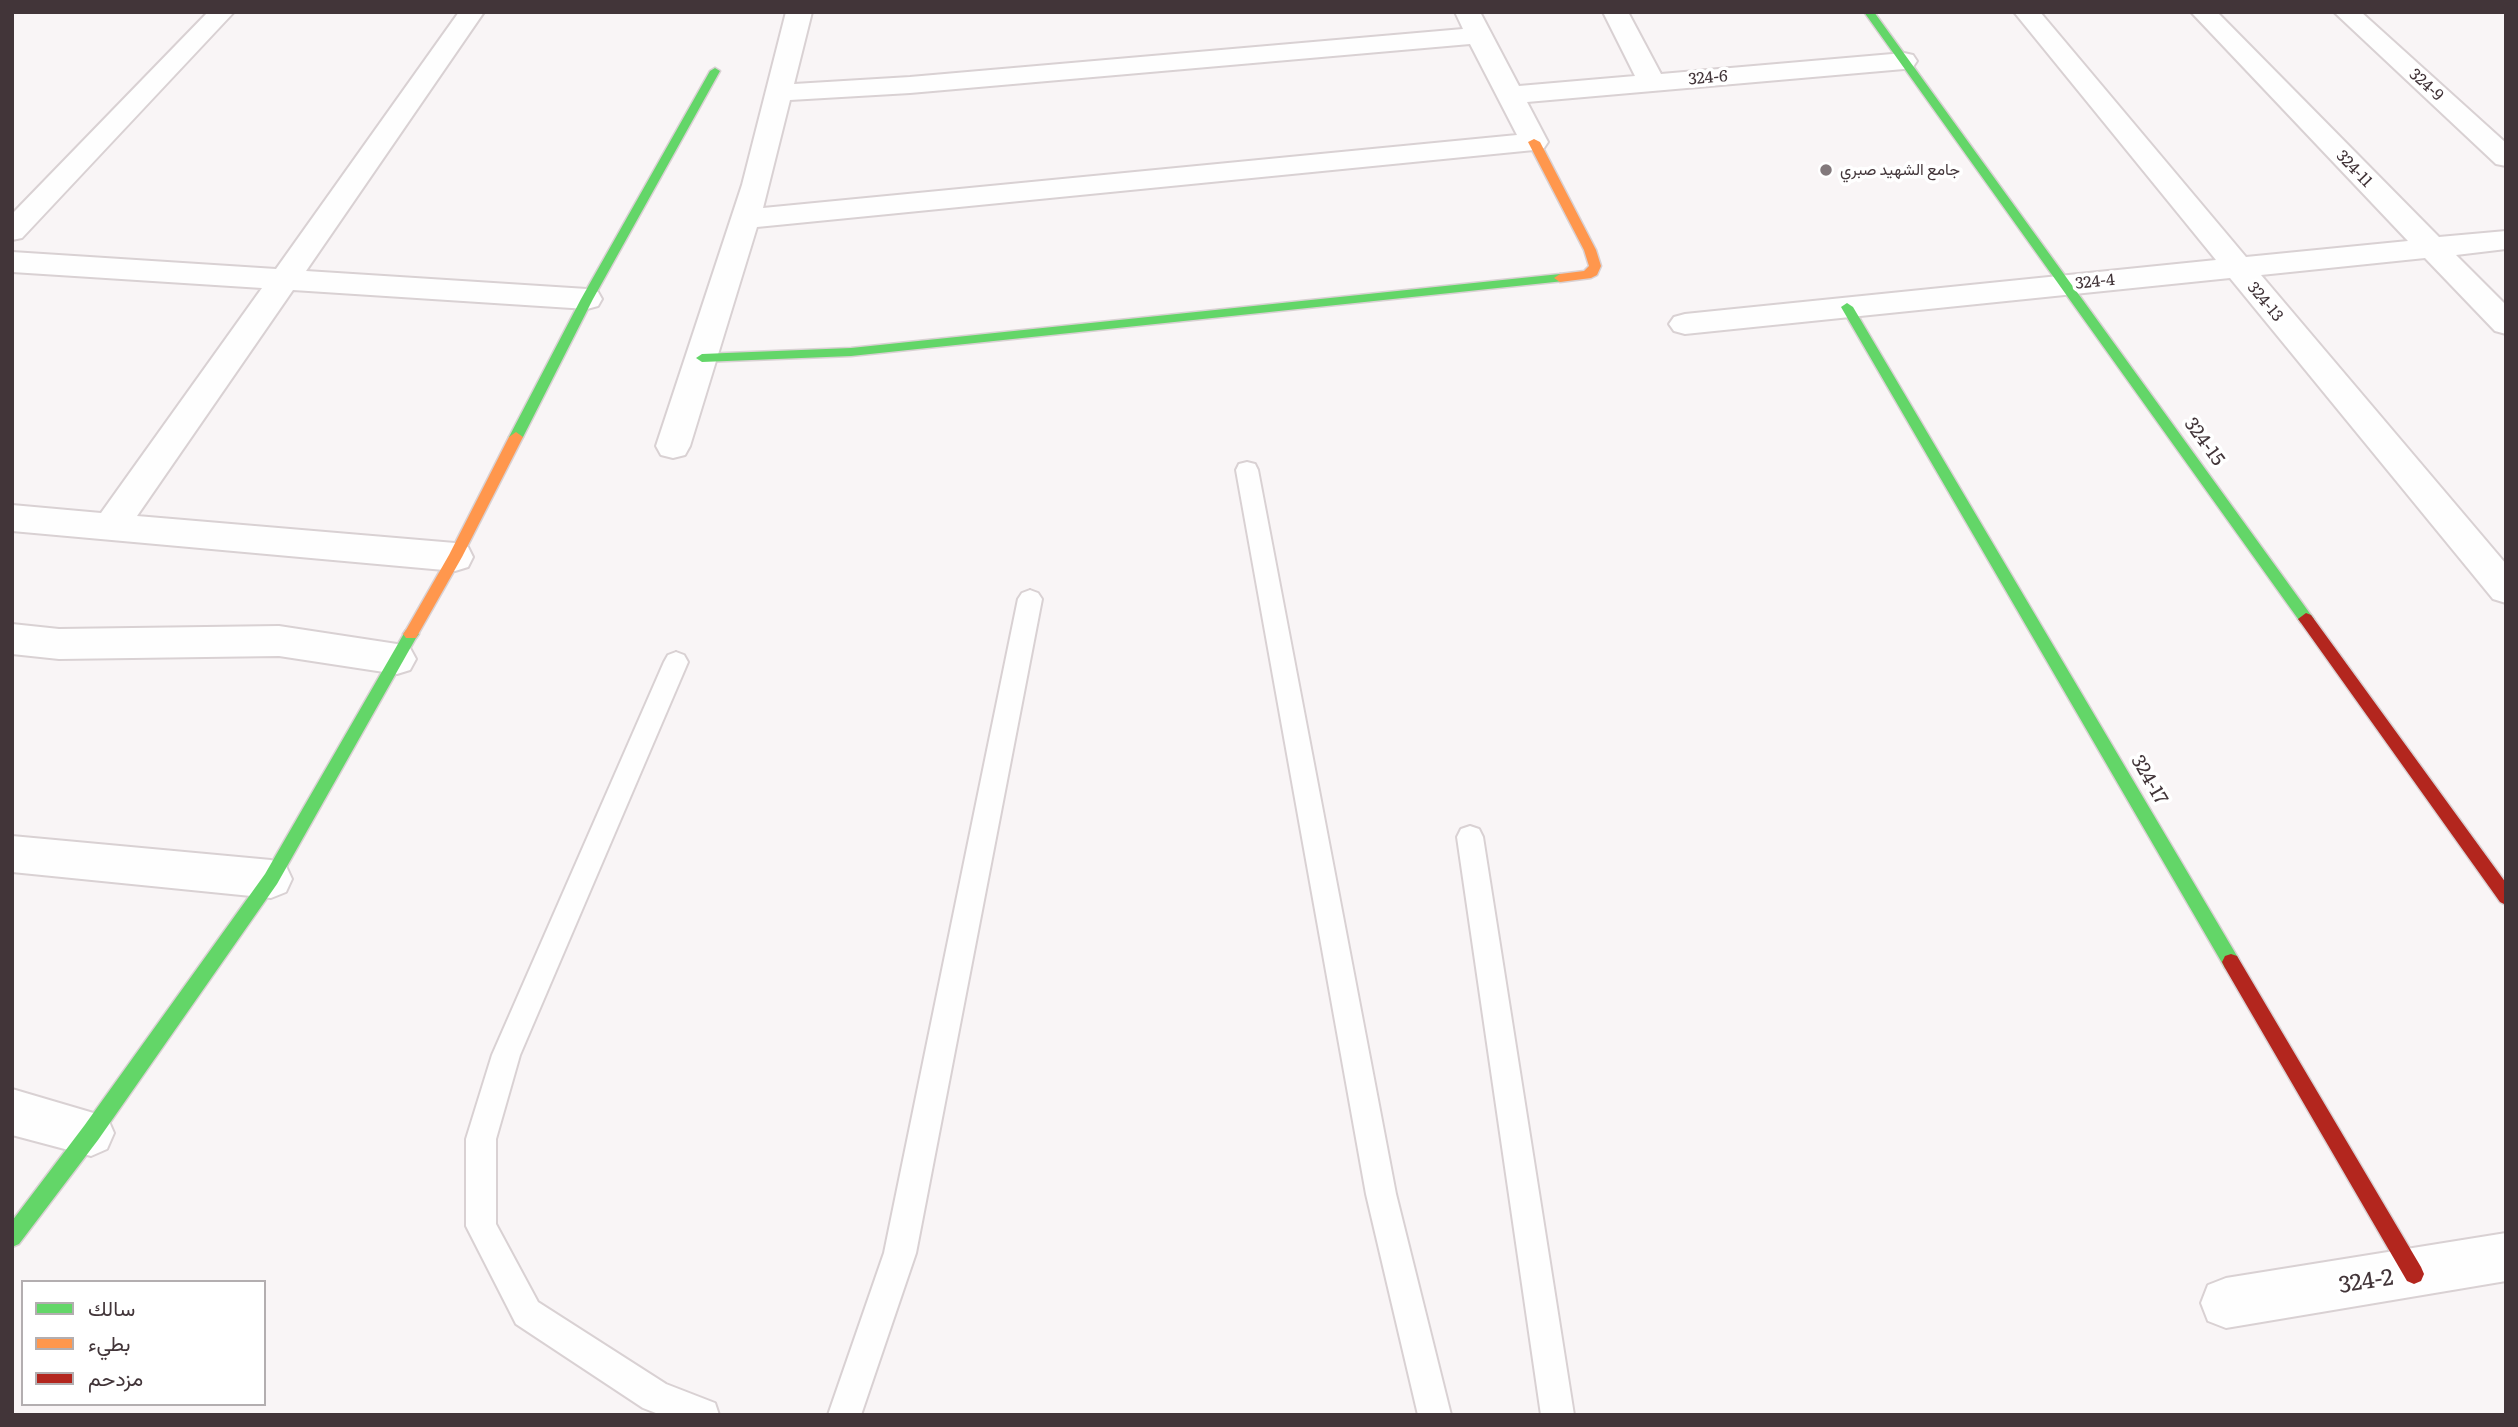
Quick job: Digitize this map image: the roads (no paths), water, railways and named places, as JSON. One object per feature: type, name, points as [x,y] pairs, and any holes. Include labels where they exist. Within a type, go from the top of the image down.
[{"type":"street","points":[[12,231],[222,12]]},
{"type":"street","points":[[111,526],[472,12]]},
{"type":"street","points":[[673,446],[745,219],[799,12]]},
{"type":"street","points":[[1615,12],[1652,83]]},
{"type":"street","name":"324-15","points":[[1869,12],[2506,897]]},
{"type":"street","name":"324-13","points":[[2026,12],[2506,589]]},
{"type":"street","name":"324-11","points":[[2203,12],[2506,324]]},
{"type":"street","name":"324-9","points":[[2346,12],[2506,158]]},
{"type":"street","points":[[702,358],[851,352],[1587,275],[1593,272],[1595,266],[1590,250],[1474,23],[910,85],[779,93]]},
{"type":"street","name":"324-6","points":[[1511,94],[1904,61]]},
{"type":"street","points":[[12,1237],[90,1133],[271,879],[455,557],[587,299],[715,71]]},
{"type":"street","points":[[745,219],[1534,142]]},
{"type":"street","name":"324-4","points":[[1685,324],[2506,240]]},
{"type":"street","points":[[12,262],[587,299]]},
{"type":"street","name":"324-17","points":[[1847,307],[2414,1274]]},
{"type":"street","points":[[12,517],[455,557]]},
{"type":"street","points":[[12,639],[60,644],[279,641],[397,659]]},
{"type":"street","points":[[12,854],[271,879]]},
{"type":"street","points":[[12,1112],[90,1133]]},
{"type":"street","name":"324-2","points":[[2226,1303],[2506,1257]]},
{"type":"lane","points":[[1247,470],[1381,1194],[1436,1415]]},
{"type":"lane","points":[[844,1415],[900,1253],[1030,599]]},
{"type":"lane","points":[[676,662],[506,1055],[481,1139],[481,1226],[527,1313],[655,1396],[703,1415]]},
{"type":"lane","points":[[1470,836],[1558,1415]]},
{"type":"place","name":"جامع الشهيد صبري","points":[[1826,170]]}]
